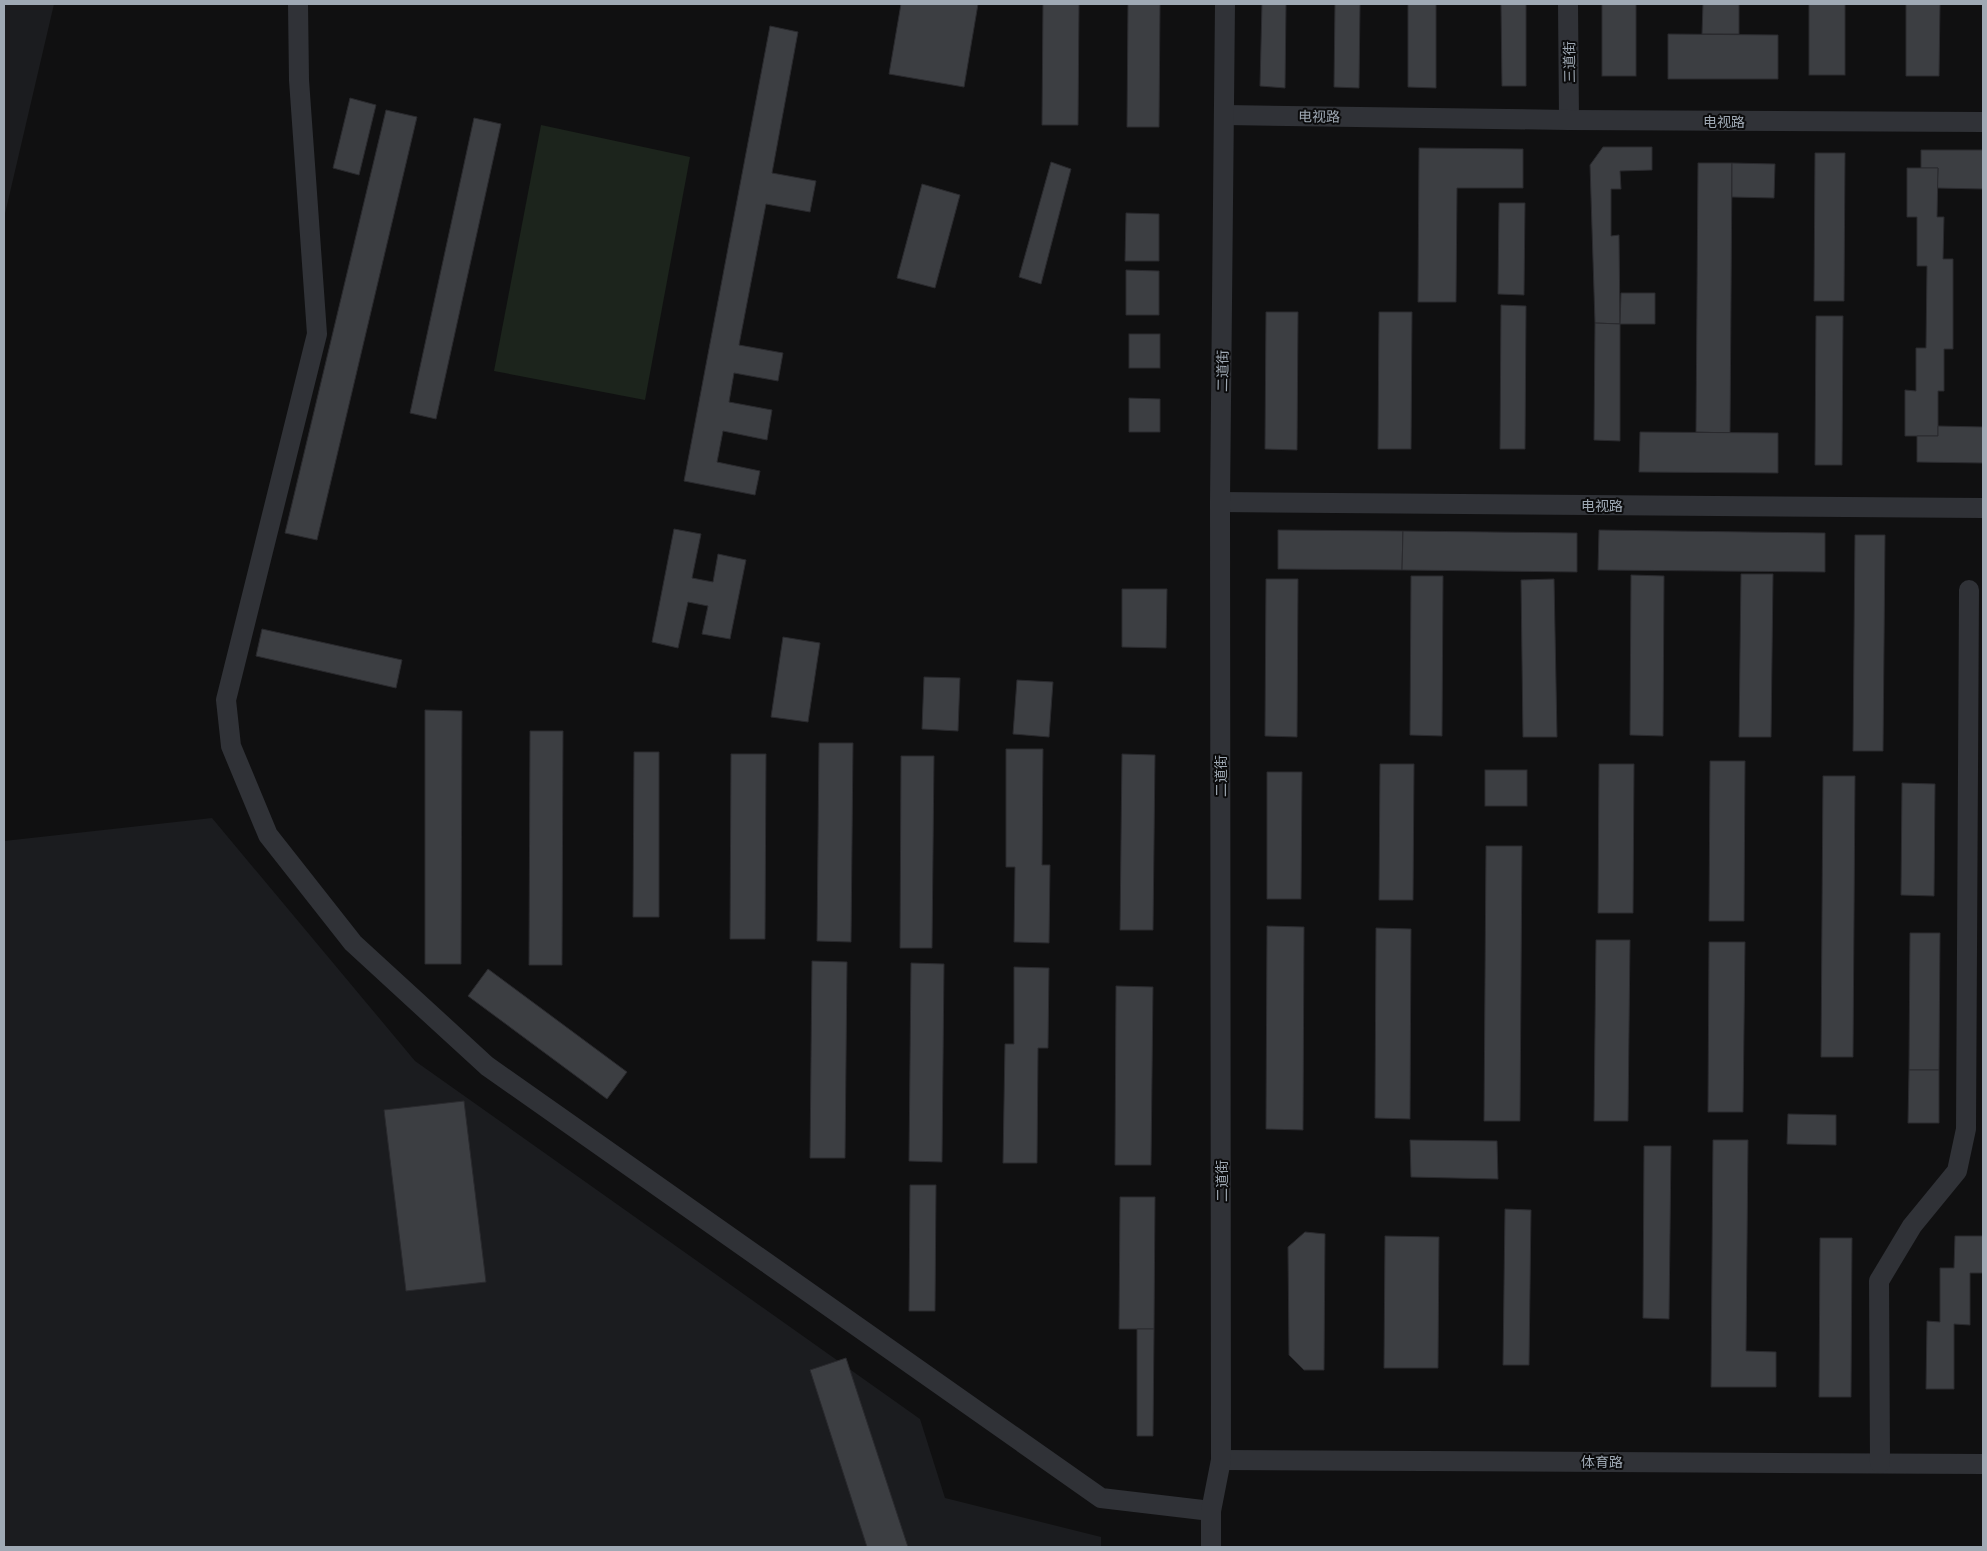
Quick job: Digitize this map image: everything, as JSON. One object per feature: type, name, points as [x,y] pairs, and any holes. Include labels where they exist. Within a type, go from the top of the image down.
[{"type":"street","points":[[298,4],[299,80],[317,334],[226,700],[231,746],[268,835],[354,944],[487,1066],[1101,1498],[1211,1511]]},
{"type":"street","name":"二道街","points":[[1211,1547],[1211,1511],[1220,1460],[1220,502],[1225,4]]},
{"type":"street","name":"三道街","points":[[1568,4],[1570,120]]},
{"type":"street","name":"电视路","points":[[1225,115],[1570,120],[1983,122]]},
{"type":"street","name":"电视路","points":[[1220,502],[1983,508]]},
{"type":"street","points":[[1880,1463],[1880,1281],[1912,1226],[1957,1170],[1966,1128],[1969,590]]},
{"type":"street","name":"体育路","points":[[1220,1460],[1983,1464]]},
{"type":"shaded area","points":[[4,4],[54,4],[4,218]]},
{"type":"shaded area","points":[[541,125],[690,157],[645,400],[494,371]]},
{"type":"shaded area","points":[[212,818],[415,1061],[920,1419],[945,1498],[1101,1537],[1101,1547],[4,1547],[4,841]]},
{"type":"building","points":[[901,4],[978,4],[964,87],[889,74]]},
{"type":"building","points":[[1043,4],[1079,4],[1078,125],[1042,125]]},
{"type":"building","points":[[1128,4],[1160,4],[1159,127],[1127,127]]},
{"type":"building","points":[[1262,4],[1286,4],[1285,88],[1260,86]]},
{"type":"building","points":[[1335,4],[1360,4],[1359,88],[1334,87]]},
{"type":"building","points":[[1408,4],[1436,4],[1436,88],[1408,87]]},
{"type":"building","points":[[1501,4],[1526,4],[1526,86],[1502,86]]},
{"type":"building","points":[[1602,4],[1636,4],[1636,76],[1602,76]]},
{"type":"building","points":[[1703,4],[1739,4],[1739,34],[1702,34]]},
{"type":"building","points":[[1809,4],[1845,4],[1845,75],[1809,75]]},
{"type":"building","points":[[1906,4],[1940,4],[1939,76],[1906,76]]},
{"type":"building","points":[[770,26],[798,32],[772,173],[816,181],[810,212],[766,204],[739,345],[783,353],[778,381],[734,373],[729,402],[772,410],[767,440],[723,431],[717,462],[760,471],[755,495],[684,481]]},
{"type":"building","points":[[1668,34],[1778,35],[1778,79],[1668,79]]},
{"type":"building","points":[[350,98],[376,105],[359,175],[333,168]]},
{"type":"building","points":[[386,110],[417,117],[317,540],[285,533]]},
{"type":"building","points":[[474,118],[501,124],[436,419],[410,413]]},
{"type":"building","points":[[1603,147],[1652,147],[1652,170],[1620,171],[1621,189],[1611,189],[1611,236],[1619,235],[1620,324],[1595,323],[1590,165]]},
{"type":"building","points":[[1419,148],[1523,149],[1523,188],[1457,188],[1456,302],[1418,302]]},
{"type":"building","points":[[1921,150],[1983,150],[1983,189],[1937,188],[1938,168],[1921,168]]},
{"type":"building","points":[[1815,153],[1845,153],[1844,301],[1814,301]]},
{"type":"building","points":[[1051,162],[1071,169],[1041,284],[1019,277]]},
{"type":"building","points":[[1698,163],[1732,163],[1730,433],[1696,432]]},
{"type":"building","points":[[1732,163],[1775,164],[1774,198],[1732,197]]},
{"type":"building","points":[[1907,168],[1938,168],[1937,217],[1944,217],[1943,259],[1953,259],[1953,349],[1944,349],[1944,391],[1938,391],[1938,436],[1905,436],[1905,390],[1916,391],[1916,348],[1926,348],[1927,266],[1917,266],[1917,217],[1907,217]]},
{"type":"building","points":[[922,184],[960,195],[935,288],[897,278]]},
{"type":"building","points":[[1499,203],[1525,203],[1524,295],[1498,294]]},
{"type":"building","points":[[1126,213],[1159,214],[1159,261],[1125,261]]},
{"type":"building","points":[[1126,270],[1159,271],[1159,315],[1126,315]]},
{"type":"building","points":[[1621,293],[1655,293],[1655,324],[1620,324]]},
{"type":"building","points":[[1501,305],[1526,306],[1525,449],[1500,449]]},
{"type":"building","points":[[1266,312],[1298,312],[1297,450],[1265,449]]},
{"type":"building","points":[[1379,312],[1412,312],[1411,449],[1378,449]]},
{"type":"building","points":[[1816,316],[1843,316],[1842,465],[1815,465]]},
{"type":"building","points":[[1595,323],[1620,324],[1620,441],[1594,440]]},
{"type":"building","points":[[1129,334],[1160,334],[1160,368],[1129,368]]},
{"type":"building","points":[[1129,398],[1160,399],[1160,432],[1129,432]]},
{"type":"building","points":[[1938,426],[1983,427],[1983,463],[1917,462],[1917,436],[1938,436]]},
{"type":"building","points":[[1640,432],[1778,433],[1778,473],[1639,472]]},
{"type":"building","points":[[674,529],[701,534],[692,578],[713,582],[718,554],[746,560],[730,639],[702,634],[708,606],[688,602],[678,648],[652,642]]},
{"type":"building","points":[[1278,530],[1403,531],[1402,570],[1278,569]]},
{"type":"building","points":[[1599,530],[1825,533],[1825,572],[1598,570]]},
{"type":"building","points":[[1403,531],[1577,533],[1577,572],[1402,570]]},
{"type":"building","points":[[1855,535],[1885,535],[1883,751],[1853,751]]},
{"type":"building","points":[[1741,574],[1773,574],[1771,737],[1739,737]]},
{"type":"building","points":[[1631,575],[1664,576],[1663,736],[1630,735]]},
{"type":"building","points":[[1411,576],[1443,576],[1442,736],[1410,735]]},
{"type":"building","points":[[1266,579],[1298,579],[1297,737],[1265,736]]},
{"type":"building","points":[[1554,579],[1557,737],[1523,737],[1521,580]]},
{"type":"building","points":[[1122,589],[1167,589],[1166,648],[1122,647]]},
{"type":"building","points":[[262,629],[402,660],[396,688],[256,656]]},
{"type":"building","points":[[783,637],[820,643],[808,722],[771,717]]},
{"type":"building","points":[[924,677],[960,678],[958,731],[922,729]]},
{"type":"building","points":[[1017,680],[1053,682],[1049,737],[1013,734]]},
{"type":"building","points":[[425,710],[462,711],[461,964],[425,964]]},
{"type":"building","points":[[530,731],[563,731],[562,965],[529,965]]},
{"type":"building","points":[[819,743],[853,743],[851,942],[817,941]]},
{"type":"building","points":[[1006,749],[1043,749],[1042,865],[1050,865],[1049,943],[1014,942],[1015,867],[1006,867]]},
{"type":"building","points":[[634,752],[659,752],[659,917],[633,917]]},
{"type":"building","points":[[731,754],[766,754],[765,939],[730,939]]},
{"type":"building","points":[[1122,754],[1155,755],[1153,930],[1120,930]]},
{"type":"building","points":[[901,756],[934,756],[932,948],[900,948]]},
{"type":"building","points":[[1710,761],[1745,761],[1744,921],[1709,921]]},
{"type":"building","points":[[1380,764],[1414,764],[1413,900],[1379,900]]},
{"type":"building","points":[[1599,764],[1634,764],[1633,913],[1598,913]]},
{"type":"building","points":[[1485,770],[1527,770],[1527,806],[1485,806]]},
{"type":"building","points":[[1267,772],[1302,772],[1301,899],[1267,899]]},
{"type":"building","points":[[1823,776],[1855,776],[1853,1057],[1821,1057]]},
{"type":"building","points":[[1902,783],[1935,784],[1934,896],[1901,895]]},
{"type":"building","points":[[1486,846],[1522,846],[1520,1121],[1484,1121]]},
{"type":"building","points":[[1267,926],[1304,927],[1303,1130],[1266,1129]]},
{"type":"building","points":[[1376,928],[1411,929],[1410,1119],[1375,1118]]},
{"type":"building","points":[[1910,933],[1940,933],[1939,1070],[1909,1070]]},
{"type":"building","points":[[1596,940],[1630,940],[1628,1121],[1594,1121]]},
{"type":"building","points":[[1709,942],[1745,942],[1743,1112],[1708,1112]]},
{"type":"building","points":[[812,961],[847,962],[845,1158],[810,1158]]},
{"type":"building","points":[[911,963],[944,964],[942,1162],[909,1161]]},
{"type":"building","points":[[1014,967],[1049,968],[1048,1048],[1038,1048],[1037,1163],[1003,1163],[1005,1044],[1014,1044]]},
{"type":"building","points":[[488,969],[627,1072],[607,1099],[468,996]]},
{"type":"building","points":[[1116,986],[1153,987],[1151,1165],[1115,1165]]},
{"type":"building","points":[[1909,1070],[1939,1070],[1939,1123],[1908,1123]]},
{"type":"building","points":[[464,1101],[486,1282],[406,1291],[384,1110]]},
{"type":"building","points":[[1788,1114],[1836,1115],[1836,1145],[1787,1144]]},
{"type":"building","points":[[1410,1140],[1497,1141],[1498,1179],[1411,1177]]},
{"type":"building","points":[[1713,1140],[1748,1140],[1746,1351],[1776,1352],[1776,1387],[1711,1387]]},
{"type":"building","points":[[1644,1146],[1671,1146],[1669,1319],[1643,1318]]},
{"type":"building","points":[[910,1185],[936,1185],[935,1311],[909,1311]]},
{"type":"building","points":[[1120,1197],[1155,1197],[1154,1329],[1119,1329]]},
{"type":"building","points":[[1505,1209],[1531,1210],[1529,1365],[1503,1365]]},
{"type":"building","points":[[1305,1232],[1325,1234],[1324,1370],[1304,1370],[1289,1355],[1288,1247]]},
{"type":"building","points":[[1385,1236],[1439,1237],[1438,1368],[1384,1368]]},
{"type":"building","points":[[1955,1236],[1983,1236],[1983,1273],[1970,1273],[1970,1325],[1954,1324],[1954,1389],[1926,1389],[1927,1321],[1940,1322],[1940,1268],[1954,1268]]},
{"type":"building","points":[[1820,1238],[1852,1238],[1851,1397],[1819,1397]]},
{"type":"building","points":[[1137,1329],[1154,1329],[1153,1436],[1137,1436]]},
{"type":"building","points":[[846,1358],[908,1547],[867,1547],[810,1370]]}]
